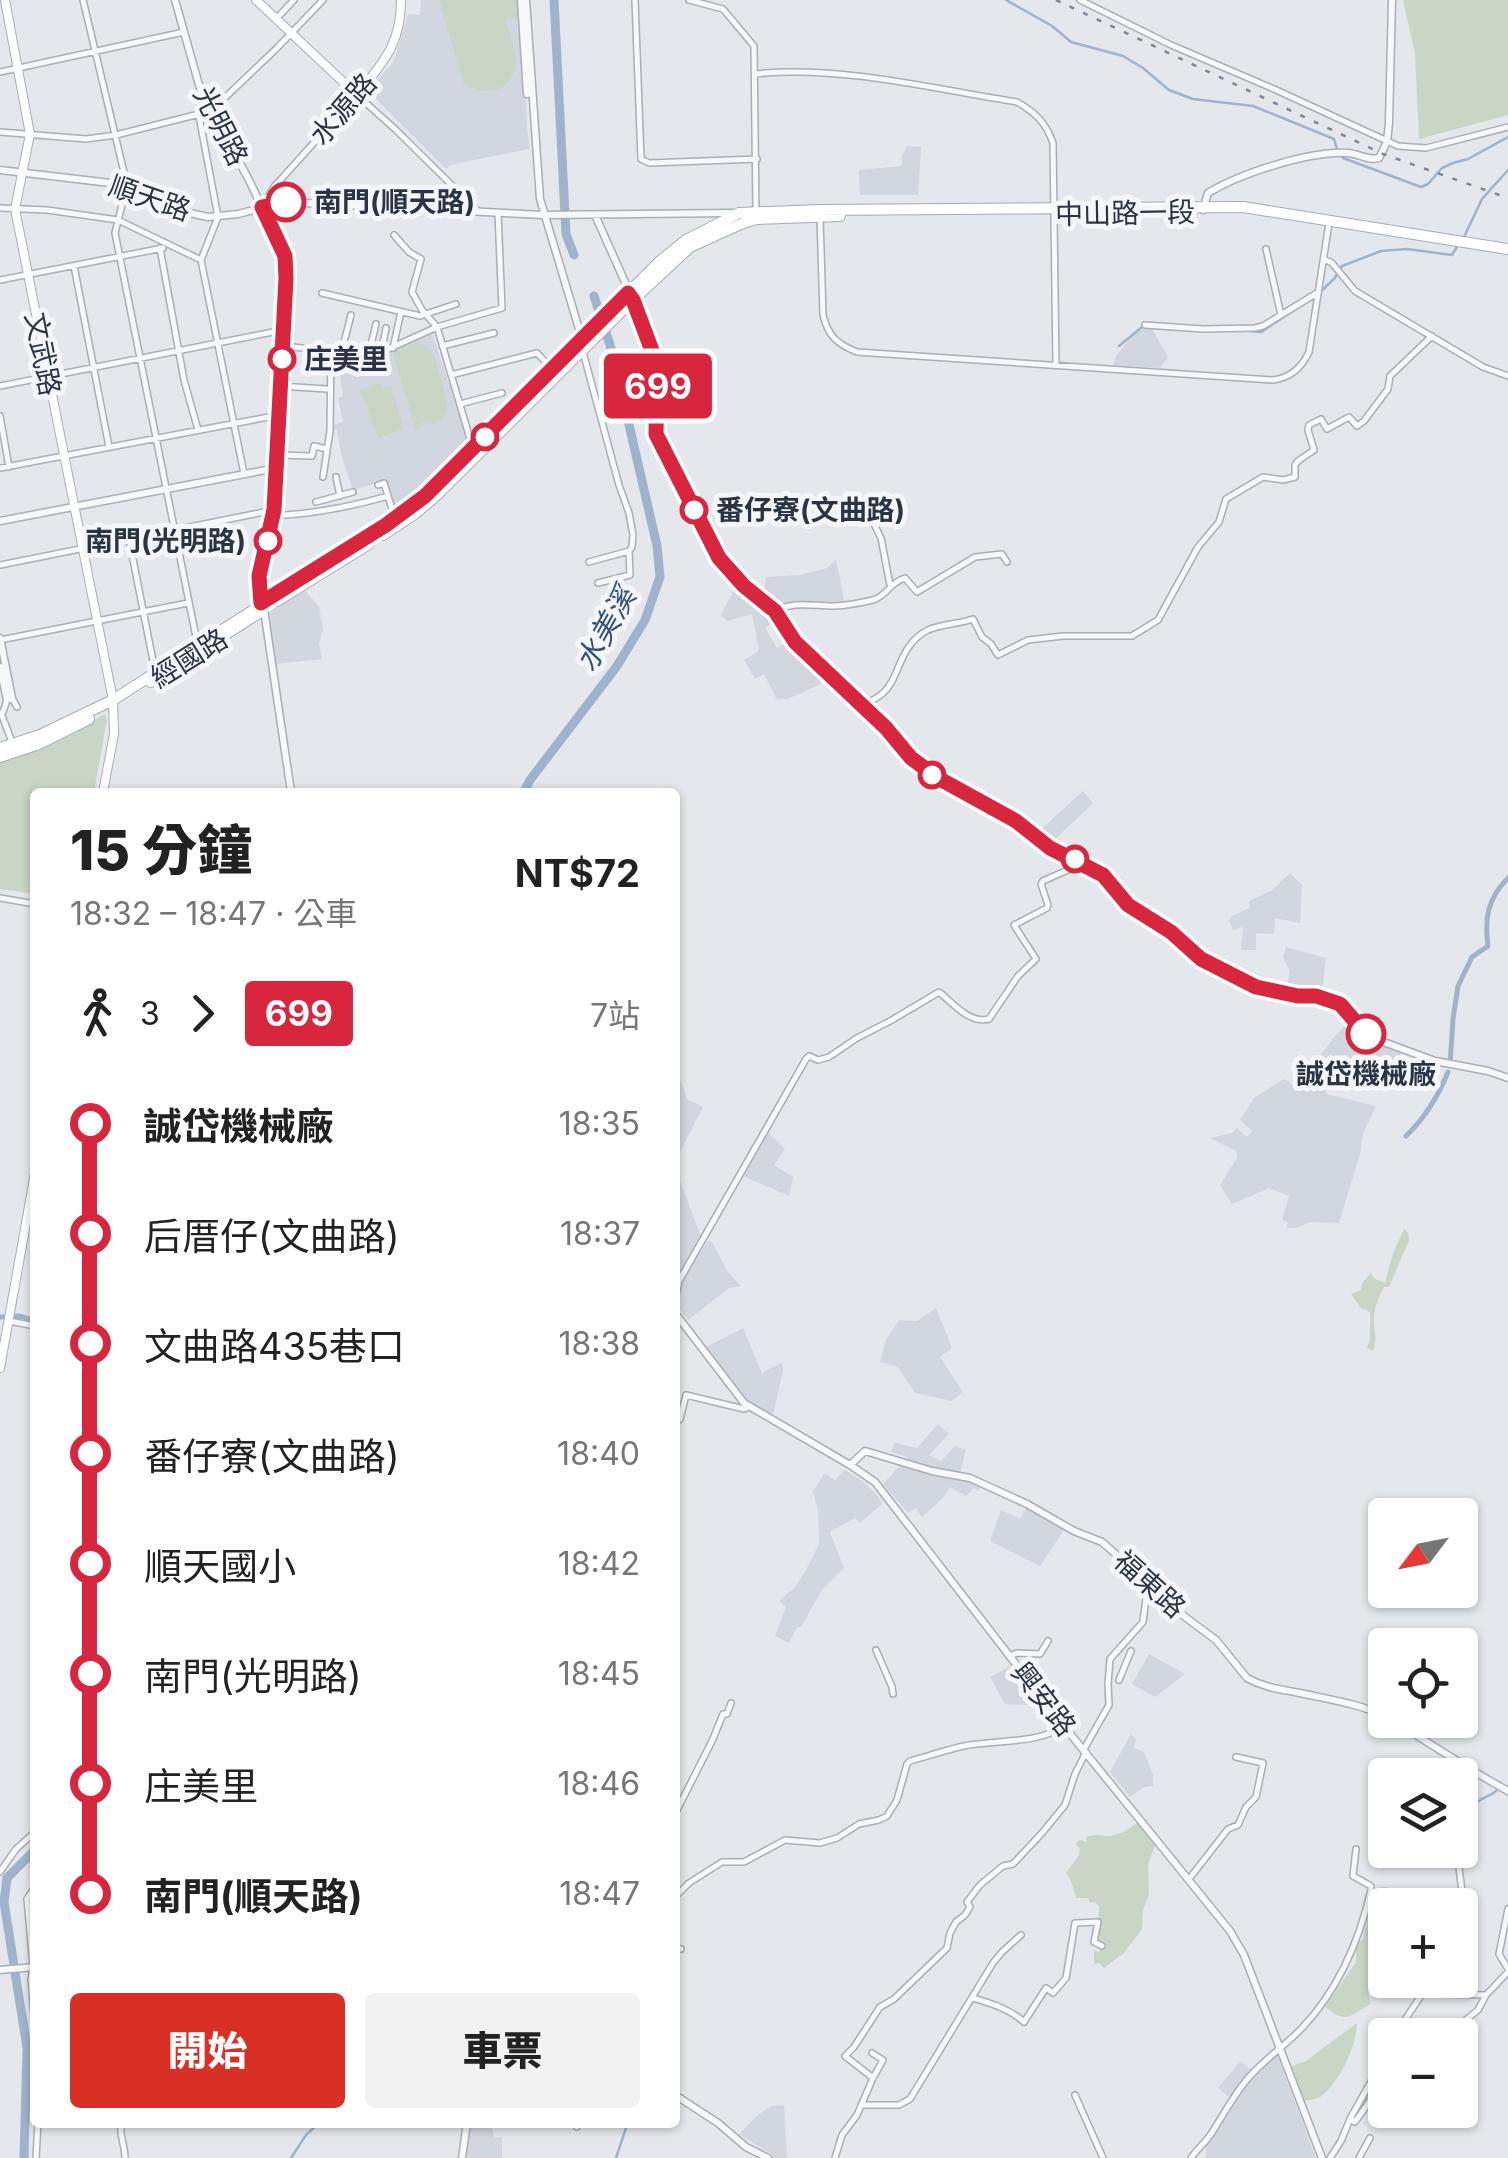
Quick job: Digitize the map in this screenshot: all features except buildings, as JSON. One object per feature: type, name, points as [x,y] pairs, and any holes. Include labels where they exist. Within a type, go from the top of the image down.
[{"type":"main road","name":"文武路","points":[[5,0],[30,134],[15,209],[113,703],[114,734],[104,788]]},
{"type":"main road","points":[[256,0],[357,96]]},
{"type":"main road","name":"水源路","points":[[357,96],[389,56],[401,16],[401,0]]},
{"type":"main road","name":"中山路一段","points":[[757,215],[1203,208],[1329,223],[1508,252]]},
{"type":"main road","name":"中山路一段","points":[[739,213],[820,216],[1055,210]]},
{"type":"main road","points":[[630,296],[659,262],[686,240],[739,213]]},
{"type":"main road","points":[[586,341],[678,255],[757,215]]},
{"type":"main road","name":"經國路","points":[[0,757],[39,744],[113,703],[395,518],[476,453],[552,370],[586,341]]},
{"type":"main road","name":"經國路","points":[[262,607],[416,514],[586,341]]},
{"type":"main road","name":"經國路","points":[[0,748],[113,703],[155,671],[199,648]]},
{"type":"main road","points":[[0,1368],[30,1202]]},
{"type":"street","points":[[83,0],[127,185],[116,233],[199,648]]},
{"type":"street","name":"光明路","points":[[174,0],[201,92],[285,256],[273,513],[259,576],[262,607]]},
{"type":"street","points":[[276,19],[294,0]]},
{"type":"street","points":[[0,132],[86,140],[199,116],[219,106],[323,0]]},
{"type":"street","points":[[523,0],[534,130],[547,215],[586,341],[633,535],[630,575],[598,583]]},
{"type":"street","points":[[523,0],[529,117],[534,130]]},
{"type":"street","points":[[635,0],[640,159],[649,163],[757,159]]},
{"type":"street","points":[[689,0],[723,8],[754,46],[757,215]]},
{"type":"street","points":[[1080,0],[1170,45],[1398,146],[1426,148],[1508,127]]},
{"type":"street","points":[[1203,208],[1208,193],[1231,180],[1300,159],[1348,153],[1372,160],[1383,154],[1392,61],[1392,0]]},
{"type":"street","points":[[0,72],[184,32]]},
{"type":"street","points":[[755,74],[842,74],[1018,102],[1041,119],[1054,143],[1056,365]]},
{"type":"street","points":[[201,92],[199,116],[218,218],[201,260],[244,474]]},
{"type":"street","points":[[357,96],[478,211],[547,215]]},
{"type":"street","name":"水源路","points":[[262,207],[274,187],[357,96]]},
{"type":"street","name":"順天路","points":[[0,170],[127,185],[190,214],[218,218],[286,202],[478,211]]},
{"type":"street","points":[[0,208],[118,220],[201,260]]},
{"type":"street","points":[[282,346],[381,352],[438,327],[502,308],[498,212]]},
{"type":"street","name":"中山路一段","points":[[547,215],[739,213]]},
{"type":"street","points":[[591,215],[657,364],[656,434],[719,558],[744,586],[775,611],[795,642],[886,728],[911,758],[925,770],[1016,821],[1050,848],[1103,875],[1137,912],[1171,932],[1201,959],[1256,987],[1330,1000],[1346,1009],[1370,1037],[1435,1061],[1508,1078]]},
{"type":"street","points":[[820,216],[822,315],[833,340],[857,352],[1262,379],[1282,378],[1304,362],[1309,352],[1329,223]]},
{"type":"street","points":[[394,236],[421,259],[412,292],[438,327],[476,453]]},
{"type":"street","points":[[0,280],[171,246]]},
{"type":"street","points":[[160,248],[198,430]]},
{"type":"street","points":[[1266,249],[1281,315]]},
{"type":"street","points":[[1324,258],[1355,290],[1483,367],[1508,376]]},
{"type":"street","points":[[74,266],[109,447]]},
{"type":"street","points":[[322,293],[420,316],[456,304]]},
{"type":"street","points":[[1145,326],[1256,328],[1317,293]]},
{"type":"street","points":[[393,348],[401,312]]},
{"type":"street","points":[[342,350],[351,315]]},
{"type":"street","points":[[369,353],[376,324]]},
{"type":"street","points":[[381,352],[386,328]]},
{"type":"street","points":[[0,386],[283,330]]},
{"type":"street","points":[[442,346],[494,332]]},
{"type":"street","points":[[862,706],[885,692],[911,643],[939,626],[974,619],[982,637],[998,655],[1028,640],[1132,636],[1158,620],[1198,546],[1219,522],[1226,499],[1263,477],[1283,480],[1295,476],[1295,465],[1314,450],[1309,425],[1320,420],[1328,429],[1349,416],[1356,426],[1364,421],[1388,389],[1390,376],[1432,336]]},
{"type":"street","points":[[323,476],[330,431],[331,349]]},
{"type":"street","points":[[451,375],[538,353],[552,370]]},
{"type":"street","points":[[280,386],[327,389]]},
{"type":"street","points":[[460,404],[502,393]]},
{"type":"street","points":[[0,468],[278,415]]},
{"type":"street","points":[[0,416],[10,466]]},
{"type":"street","points":[[276,455],[312,456],[314,446],[327,449]]},
{"type":"street","points":[[0,521],[276,468]]},
{"type":"street","points":[[336,477],[340,496]]},
{"type":"street","points":[[378,484],[384,483],[395,518]]},
{"type":"street","points":[[316,502],[353,492]]},
{"type":"street","points":[[0,565],[273,513],[313,514],[350,508],[388,496]]},
{"type":"street","points":[[864,504],[881,538],[890,585]]},
{"type":"street","points":[[128,539],[155,671]]},
{"type":"street","points":[[589,562],[629,551]]},
{"type":"street","points":[[775,611],[797,605],[836,606],[875,599],[905,578],[916,592],[980,555],[1002,554],[1007,562]]},
{"type":"street","points":[[13,744],[2,712],[9,699],[0,639],[188,604]]},
{"type":"street","points":[[262,607],[290,788]]},
{"type":"street","points":[[0,667],[9,699],[17,707]]},
{"type":"street","points":[[680,1279],[806,1059],[826,1059],[938,992],[959,1010],[981,1021],[989,1019],[1018,976],[1036,959],[1014,929],[1015,923],[1047,908],[1044,881],[1084,863]]},
{"type":"street","points":[[0,898],[30,903]]},
{"type":"street","points":[[10,1317],[30,1324]]},
{"type":"street","name":"興安路","points":[[680,1319],[744,1402],[875,1482],[1063,1725],[1236,1939],[1322,2158]]},
{"type":"street","points":[[680,1419],[686,1395],[744,1409],[750,1407]]},
{"type":"street","name":"福東路","points":[[850,1465],[865,1451],[970,1478],[1016,1498],[1102,1542],[1150,1590],[1216,1640],[1247,1678],[1275,1690],[1368,1711]]},
{"type":"street","points":[[873,2078],[845,2056],[880,2008],[947,1948],[956,1922],[970,1907],[967,1902],[980,1886],[1004,1866],[1013,1864],[1065,1804],[1085,1751],[1110,1705],[1110,1658],[1143,1622],[1150,1590]]},
{"type":"street","points":[[1010,1656],[1017,1652],[1040,1654],[1048,1641]]},
{"type":"street","points":[[876,1650],[892,1694]]},
{"type":"street","points":[[1119,1680],[1131,1651]]},
{"type":"street","points":[[680,1804],[731,1703]]},
{"type":"street","points":[[680,1892],[722,1862],[744,1862],[785,1840],[820,1843],[859,1824],[887,1816],[898,1800],[910,1761],[968,1745],[1034,1738],[1060,1730],[1063,1725]]},
{"type":"street","points":[[1422,1738],[1508,1792]]},
{"type":"street","points":[[1190,1879],[1228,1829],[1238,1825],[1246,1807],[1256,1797],[1263,1763],[1236,1758]]},
{"type":"street","points":[[0,1872],[30,1836]]},
{"type":"street","points":[[1191,2158],[1208,2139],[1229,2101],[1256,2070],[1301,2030],[1344,1970],[1372,1890],[1353,1876],[1356,1849]]},
{"type":"street","points":[[30,1894],[26,1900],[30,1945]]},
{"type":"street","points":[[1468,2018],[1508,1971],[1500,1954],[1508,1909]]},
{"type":"street","points":[[972,1998],[1003,2007],[1024,2022],[1046,1988],[1053,1992],[1066,1978],[1074,1924],[1098,1922],[1094,1942],[1102,1946]]},
{"type":"street","points":[[861,2105],[899,2105],[910,2099],[1002,1952],[1021,1935]]},
{"type":"street","points":[[4,1970],[30,1967]]},
{"type":"street","points":[[1478,1995],[1486,1995]]},
{"type":"street","points":[[835,2158],[842,2134],[856,2116],[882,2060],[872,2053]]},
{"type":"street","points":[[1330,2158],[1356,2104],[1368,2089]]},
{"type":"street","points":[[1075,2096],[1102,2158]]},
{"type":"street","points":[[680,2098],[718,2123],[746,2148],[768,2158]]},
{"type":"street","points":[[1350,2119],[1355,2122],[1368,2103]]},
{"type":"street","points":[[36,2158],[38,2128]]},
{"type":"street","points":[[121,2128],[125,2158]]},
{"type":"street","points":[[462,2158],[466,2128]]},
{"type":"street","points":[[1359,2158],[1370,2138]]},
{"type":"shaded area","points":[[421,0],[518,0],[529,149],[446,169],[367,90],[393,63],[408,14],[420,15]]},
{"type":"shaded area","points":[[907,146],[921,147],[918,195],[860,195],[859,170],[902,166]]},
{"type":"shaded area","points":[[1151,327],[1168,357],[1160,368],[1113,365],[1139,330]]},
{"type":"shaded area","points":[[432,333],[468,441],[394,510],[385,481],[353,490],[337,430],[332,431],[332,425],[343,422],[338,398],[343,396],[337,358],[332,351],[376,356]]},
{"type":"shaded area","points":[[836,560],[845,604],[808,602],[778,609],[764,594],[766,577],[800,575],[827,568]]},
{"type":"shaded area","points":[[738,582],[776,621],[765,628],[777,648],[790,641],[824,675],[821,684],[777,700],[764,674],[755,679],[744,660],[759,651],[752,614],[727,621],[721,615]]},
{"type":"shaded area","points":[[305,590],[319,607],[322,659],[275,664],[269,612]]},
{"type":"shaded area","points":[[1083,791],[1093,803],[1050,844],[1036,834]]},
{"type":"shaded area","points":[[1290,873],[1302,885],[1300,923],[1275,918],[1274,934],[1256,933],[1256,950],[1241,950],[1243,927],[1233,930],[1229,920],[1250,908],[1249,901],[1271,891]]},
{"type":"shaded area","points":[[1286,947],[1326,958],[1322,992],[1286,989],[1290,971],[1283,958]]},
{"type":"shaded area","points":[[1350,1021],[1366,1037],[1402,1052],[1378,1083],[1347,1069],[1326,1088],[1326,1094],[1376,1106],[1363,1133],[1339,1223],[1310,1222],[1287,1228],[1288,1222],[1282,1220],[1289,1196],[1269,1188],[1232,1204],[1220,1185],[1237,1158],[1236,1151],[1210,1138],[1237,1128],[1247,1137],[1252,1131],[1240,1120],[1254,1098],[1284,1079],[1303,1090],[1326,1063],[1319,1057]]},
{"type":"shaded area","points":[[680,1079],[687,1099],[703,1107],[680,1152]]},
{"type":"shaded area","points":[[768,1132],[785,1149],[774,1165],[793,1177],[789,1196],[743,1176]]},
{"type":"shaded area","points":[[680,1181],[702,1239],[680,1272]]},
{"type":"shaded area","points":[[708,1241],[741,1286],[729,1288],[688,1320],[680,1309],[682,1280]]},
{"type":"shaded area","points":[[936,1308],[952,1348],[940,1357],[963,1392],[952,1401],[915,1393],[898,1367],[880,1362],[886,1340],[899,1320],[917,1321]]},
{"type":"shaded area","points":[[743,1328],[762,1373],[781,1363],[783,1369],[774,1412],[768,1416],[743,1400],[704,1348]]},
{"type":"shaded area","points":[[938,1424],[949,1434],[929,1455],[941,1461],[955,1446],[966,1450],[959,1478],[982,1486],[966,1496],[950,1487],[922,1517],[916,1508],[908,1513],[883,1484],[908,1457],[891,1452],[894,1443],[917,1448]]},
{"type":"shaded area","points":[[845,1470],[865,1483],[882,1504],[860,1523],[855,1518],[830,1532],[844,1568],[822,1590],[789,1643],[775,1636],[786,1607],[779,1601],[794,1588],[819,1544],[813,1491],[825,1473],[835,1480]]},
{"type":"shaded area","points":[[1027,1506],[1064,1530],[1040,1566],[990,1541],[1001,1510],[1020,1519]]},
{"type":"shaded area","points":[[1149,1654],[1185,1674],[1155,1697],[1132,1684]]},
{"type":"shaded area","points":[[1013,1665],[1041,1703],[1005,1704],[990,1677]]},
{"type":"shaded area","points":[[1131,1734],[1136,1739],[1134,1748],[1146,1757],[1153,1786],[1130,1797],[1110,1772]]},
{"type":"shaded area","points":[[1276,2052],[1316,2158],[1206,2158],[1206,2143],[1230,2098],[1218,2088],[1241,2061],[1254,2073]]},
{"type":"shaded area","points":[[784,2105],[787,2158],[771,2158],[773,2155],[739,2134],[759,2114],[772,2106]]},
{"type":"shaded area","points":[[469,2128],[492,2128],[494,2138],[502,2137],[502,2158],[465,2158]]},
{"type":"green space","points":[[439,0],[518,0],[519,17],[506,20],[516,60],[513,75],[504,86],[489,91],[464,85]]},
{"type":"green space","points":[[1403,0],[1508,0],[1508,115],[1419,139],[1415,53]]},
{"type":"green space","points":[[417,343],[427,346],[434,356],[446,409],[440,421],[420,422],[421,429],[416,430],[392,350],[397,348],[399,352]]},
{"type":"green space","points":[[381,383],[382,389],[391,386],[404,429],[378,438],[360,390]]},
{"type":"green space","points":[[105,714],[95,788],[30,788],[30,893],[0,889],[0,761],[54,741]]},
{"type":"green space","points":[[1404,1229],[1409,1240],[1375,1309],[1373,1351],[1367,1348],[1370,1312],[1361,1308],[1351,1294],[1361,1290],[1371,1273],[1385,1283]]},
{"type":"green space","points":[[1139,1821],[1156,1843],[1148,1864],[1149,1894],[1142,1929],[1123,1954],[1104,1968],[1094,1964],[1094,1951],[1099,1952],[1102,1943],[1097,1940],[1099,1906],[1088,1898],[1076,1898],[1066,1873],[1079,1855],[1079,1840],[1087,1842],[1086,1837],[1118,1834]]},
{"type":"green space","points":[[1368,1918],[1371,2004],[1348,2016],[1339,2016],[1325,2007],[1356,1962],[1356,1944],[1363,1939]]},
{"type":"green space","points":[[1357,2023],[1350,2053],[1334,2083],[1320,2097],[1304,2101],[1292,2066],[1306,2061]]},
{"type":"waterway","name":"水美溪","points":[[554,0],[566,234],[574,255]]},
{"type":"waterway","points":[[1006,0],[1052,26],[1071,42],[1123,56],[1169,90],[1193,99],[1253,106],[1334,139],[1343,158],[1421,187],[1442,168],[1508,137]]},
{"type":"waterway","points":[[1463,239],[1482,199],[1508,170]]},
{"type":"waterway","points":[[1318,294],[1342,266],[1381,251],[1407,249],[1452,255],[1458,245]]},
{"type":"waterway","name":"水美溪","points":[[526,788],[617,666],[645,620],[660,577],[657,546],[612,351],[594,296]]},
{"type":"waterway","points":[[1240,330],[1261,332],[1299,307]]},
{"type":"waterway","points":[[1119,346],[1142,327],[1157,328]]},
{"type":"waterway","points":[[1450,1065],[1458,986],[1472,957],[1488,946],[1489,909],[1508,878]]},
{"type":"waterway","points":[[1406,1136],[1431,1106],[1448,1072]]},
{"type":"waterway","points":[[0,1317],[30,1319]]},
{"type":"waterway","points":[[1478,1802],[1497,1790]]},
{"type":"waterway","points":[[24,2158],[27,2048],[4,1902],[7,1878],[30,1855]]},
{"type":"waterway","points":[[1357,2111],[1368,2094]]},
{"type":"waterway","points":[[291,2158],[314,2128]]},
{"type":"waterway","points":[[616,2158],[626,2128]]},
{"type":"railway","points":[[1056,0],[1383,154],[1508,198]]},
{"type":"bus line","name":"699","points":[[286,202],[262,207],[285,256],[286,278],[274,510],[259,576],[261,603],[425,496],[628,293],[657,364],[656,434],[719,558],[731,574],[775,611],[795,642],[925,770],[1016,821],[1050,848],[1103,875],[1128,905],[1171,932],[1201,959],[1256,987],[1316,996],[1340,1004],[1366,1034]]},
{"type":"place","name":"南門(順天路)","points":[[286,202]]},
{"type":"place","name":"庄美里","points":[[282,359]]},
{"type":"place","name":"番仔寮(文曲路)","points":[[694,510]]},
{"type":"place","name":"南門(光明路)","points":[[268,541]]},
{"type":"place","name":"誠岱機械廠","points":[[1366,1034]]}]
